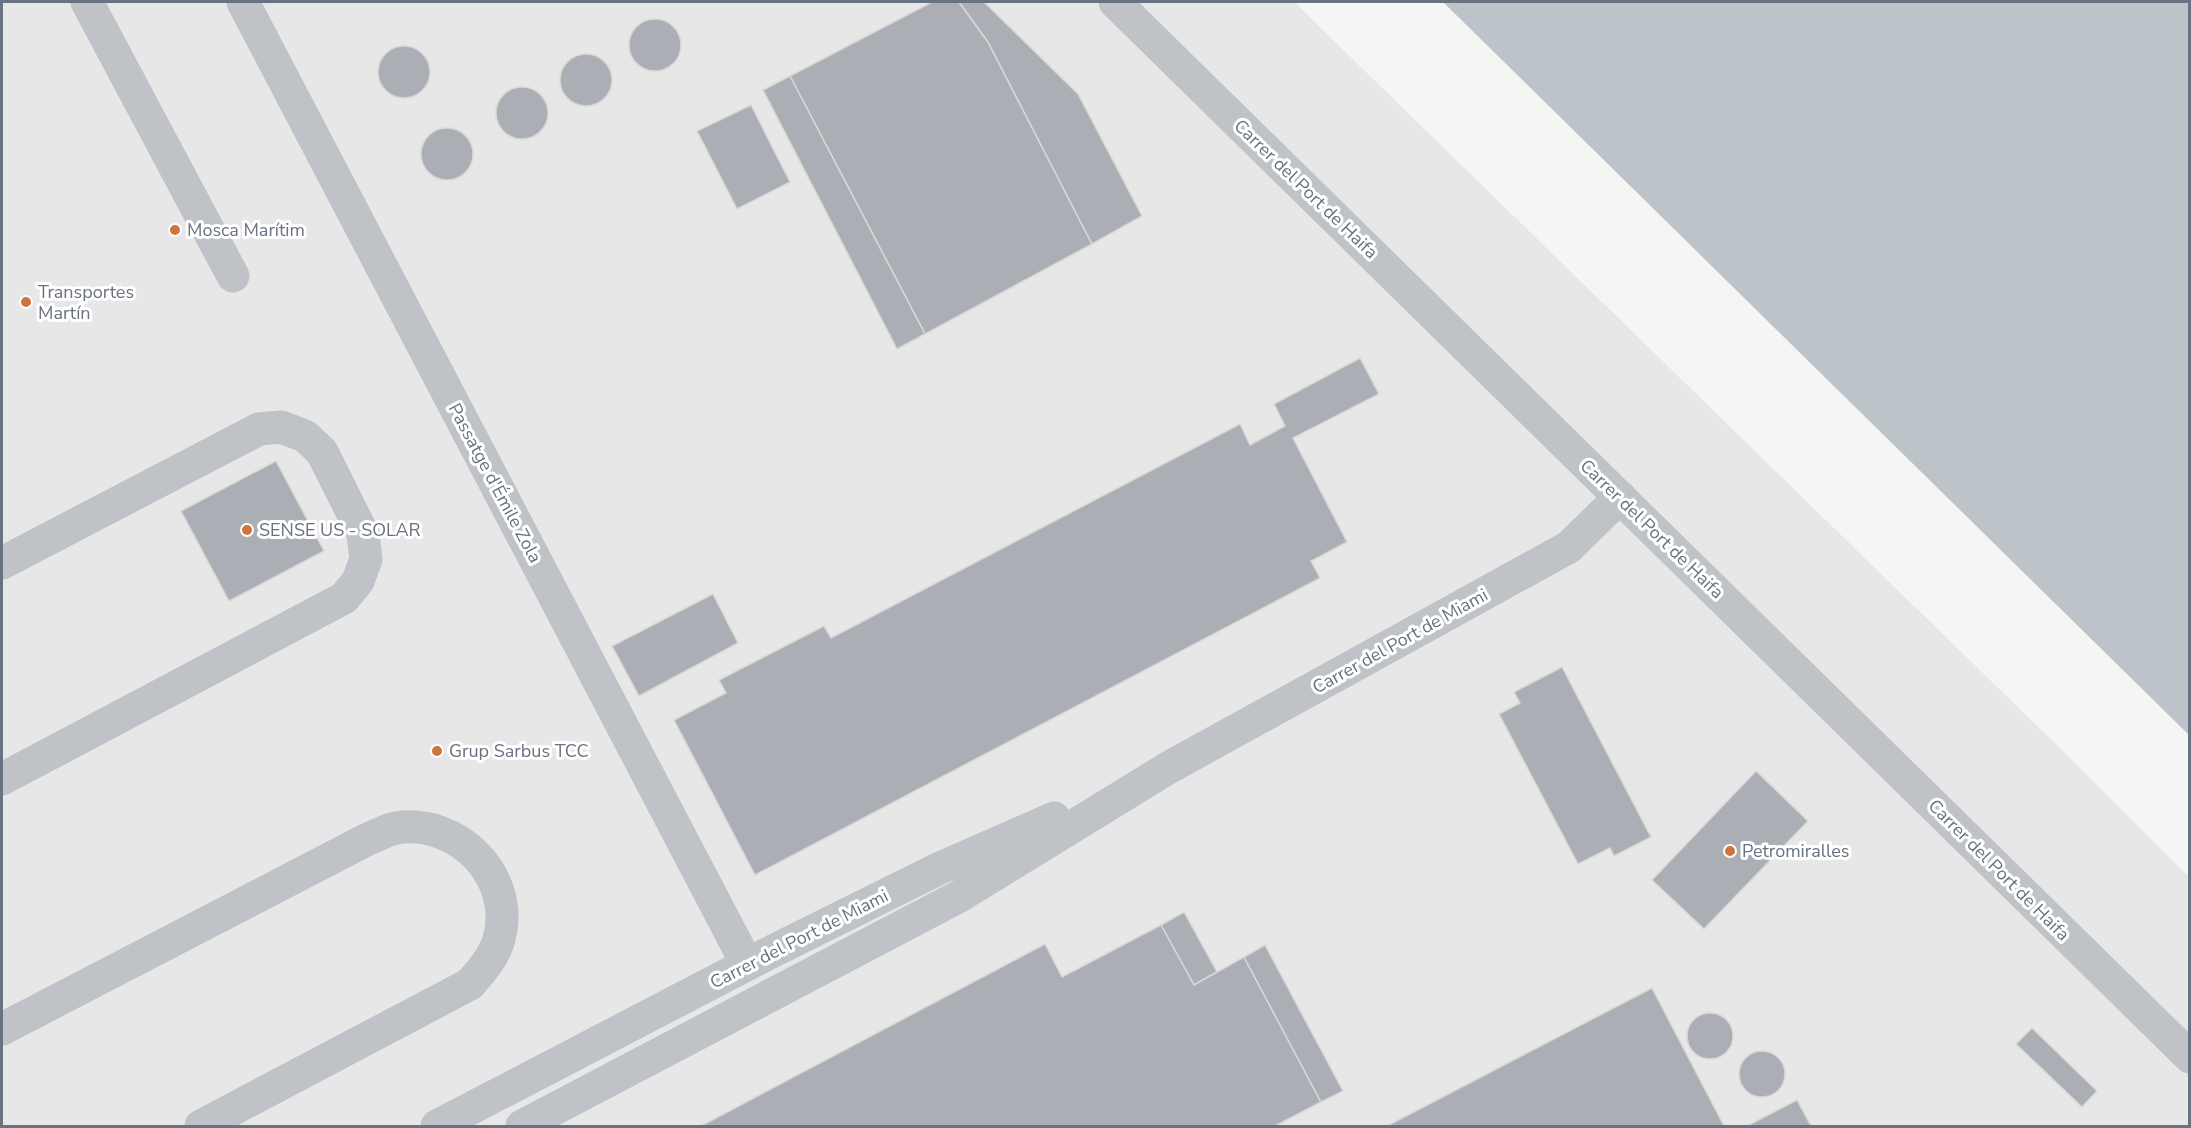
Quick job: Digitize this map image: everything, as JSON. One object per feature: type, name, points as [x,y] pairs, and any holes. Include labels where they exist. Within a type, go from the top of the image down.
[{"type":"street","points":[[87,2],[233,276]]},
{"type":"street","name":"Passatge d'Émile Zola","points":[[243,2],[747,964]]},
{"type":"street","name":"Carrer del Port de Haifa","points":[[1115,2],[2190,1057]]},
{"type":"street","points":[[2,564],[259,429],[281,427],[305,436],[322,452],[363,534],[366,559],[358,581],[344,598],[2,779]]},
{"type":"street","name":"Carrer del Port de Miami","points":[[522,1126],[958,897],[1168,768],[1569,547],[1620,497]]},
{"type":"street","name":"Carrer del Port de Miami","points":[[437,1126],[747,964],[938,869],[1168,768]]},
{"type":"street","points":[[2,1029],[366,840],[396,828],[426,828],[455,838],[480,857],[495,884],[502,911],[499,938],[488,964],[470,984],[201,1126]]},
{"type":"shaded area","points":[[2,2],[1294,2],[2069,757],[2189,877],[2189,1126],[2,1126]]},
{"type":"shaded area","points":[[1443,2],[2189,2],[2189,735]]},
{"type":"building","points":[[932,2],[959,2],[988,42],[1092,244],[925,334],[790,76]]},
{"type":"building","points":[[959,2],[984,2],[1078,94],[1142,216],[1092,244],[988,42]]},
{"type":"building","points":[[650,19],[660,19],[674,26],[681,45],[674,64],[660,71],[650,71],[640,67],[633,60],[629,50],[629,40],[633,30],[640,23]]},
{"type":"building","points":[[399,46],[409,46],[423,53],[430,72],[423,91],[409,98],[399,98],[389,94],[382,87],[378,77],[378,67],[382,57],[389,50]]},
{"type":"building","points":[[581,54],[591,54],[605,61],[612,80],[605,99],[591,106],[581,106],[571,102],[564,95],[560,85],[560,75],[564,65],[571,58]]},
{"type":"building","points":[[790,76],[925,334],[897,349],[763,90]]},
{"type":"building","points":[[517,87],[527,87],[541,94],[548,113],[541,132],[527,139],[517,139],[507,135],[500,128],[496,118],[496,108],[500,98],[507,91]]},
{"type":"building","points":[[751,105],[790,182],[737,209],[697,131]]},
{"type":"building","points":[[442,128],[452,128],[466,135],[473,154],[466,173],[452,180],[442,180],[432,176],[425,169],[421,159],[421,149],[425,139],[432,132]]},
{"type":"building","points":[[1360,358],[1379,394],[1293,438],[1347,542],[1311,561],[1320,578],[755,875],[674,720],[726,693],[719,680],[824,626],[831,638],[1240,424],[1250,445],[1285,426],[1274,404]]},
{"type":"building","points":[[276,461],[324,551],[229,601],[181,511]]},
{"type":"building","points":[[713,594],[738,643],[639,696],[612,646]]},
{"type":"building","points":[[1562,667],[1651,837],[1614,856],[1610,848],[1578,864],[1499,714],[1520,703],[1514,692]]},
{"type":"building","name":"Petromiralles","points":[[1756,771],[1808,821],[1704,929],[1652,880]]},
{"type":"building","points":[[1184,912],[1217,972],[1194,985],[1161,925]]},
{"type":"building","points":[[1161,925],[1194,985],[1244,957],[1321,1102],[1275,1126],[701,1126],[1045,944],[1062,977]]},
{"type":"building","points":[[1265,945],[1343,1091],[1321,1102],[1244,957]]},
{"type":"building","points":[[1652,988],[1724,1126],[1387,1126]]},
{"type":"building","points":[[1710,1013],[1726,1020],[1733,1036],[1726,1052],[1710,1059],[1694,1052],[1687,1036],[1694,1020]]},
{"type":"building","points":[[2032,1028],[2097,1091],[2082,1107],[2016,1044]]},
{"type":"building","points":[[1762,1051],[1778,1058],[1785,1074],[1778,1090],[1762,1097],[1746,1090],[1739,1074],[1746,1058]]},
{"type":"building","points":[[1797,1100],[1811,1126],[1747,1126]]},
{"type":"place","name":"Mosca Marítim","points":[[175,230]]},
{"type":"place","name":"Transportes Martín","points":[[26,302]]},
{"type":"place","name":"SENSE US - SOLAR","points":[[247,530]]},
{"type":"place","name":"Grup Sarbus TCC","points":[[437,751]]},
{"type":"place","name":"Petromiralles","points":[[1730,851]]}]
